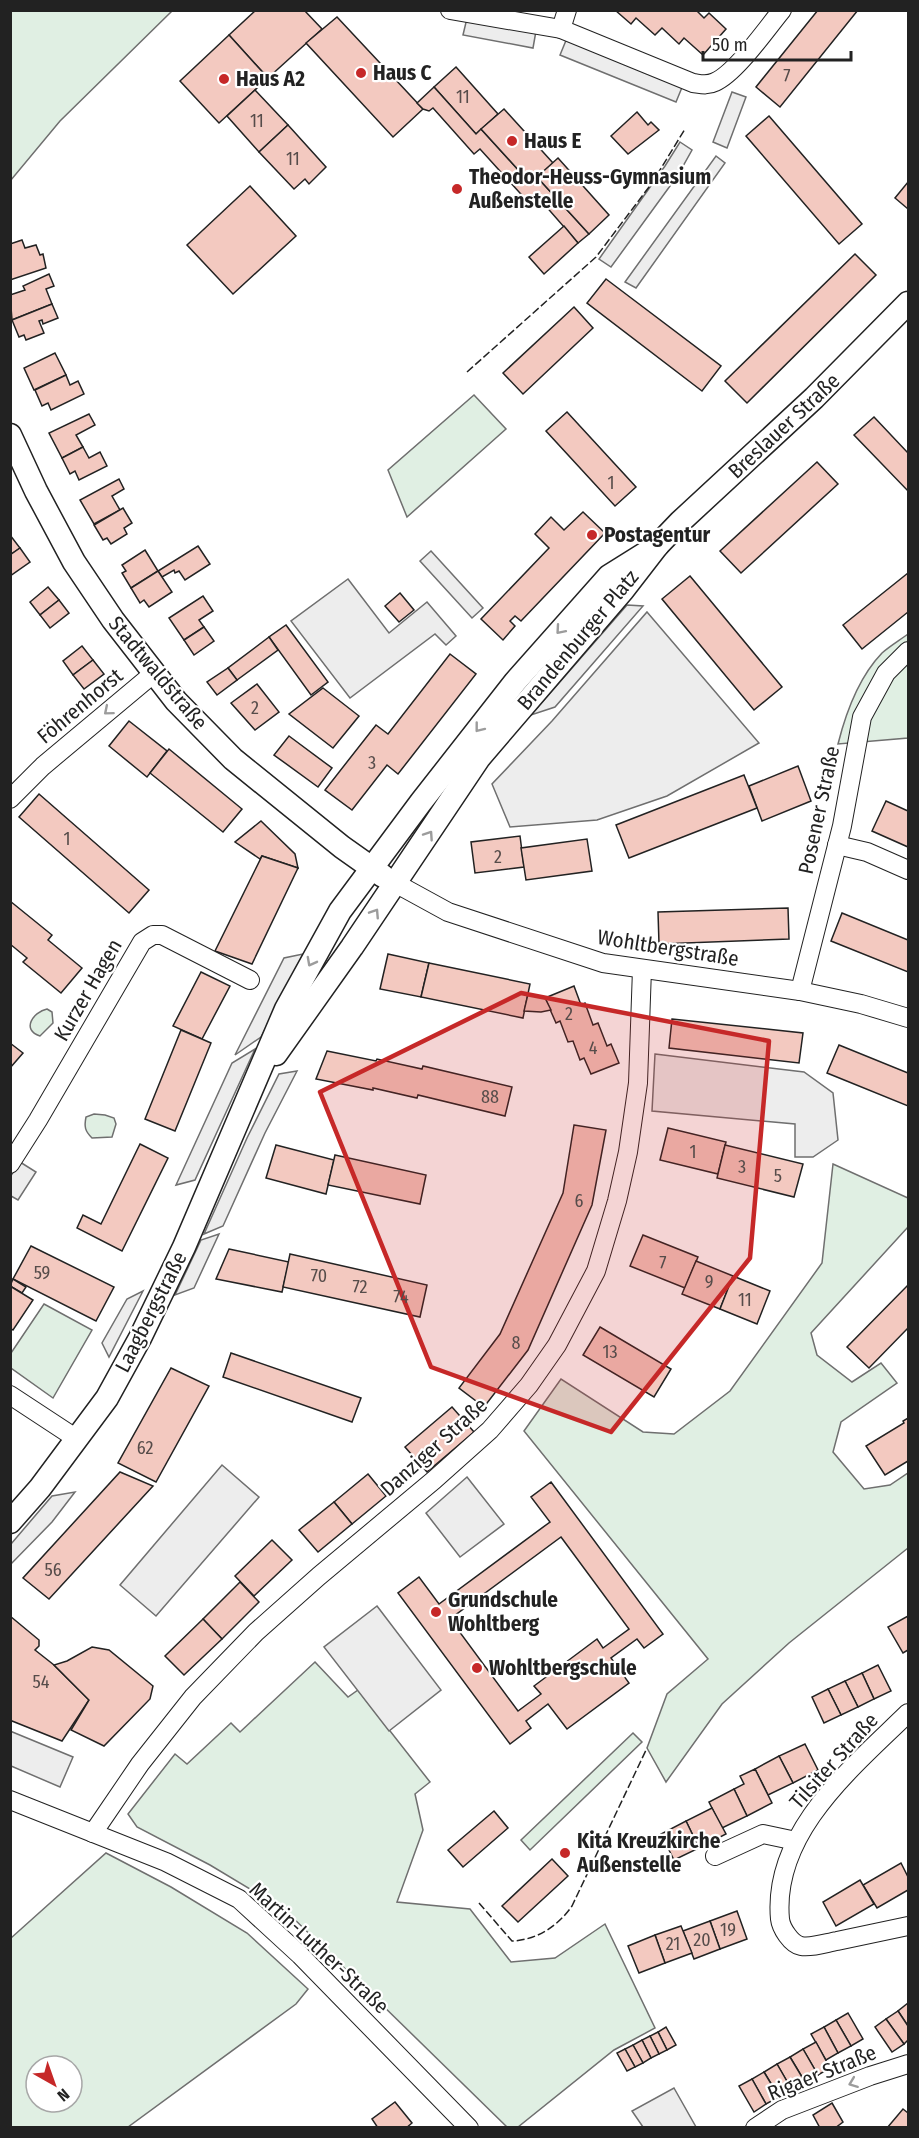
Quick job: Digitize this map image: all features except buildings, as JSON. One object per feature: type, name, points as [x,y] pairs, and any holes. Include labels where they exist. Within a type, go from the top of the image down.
[{"type":"street","points":[[450,10],[561,28],[693,83],[705,85],[717,82],[728,72],[782,10]]},
{"type":"street","points":[[561,28],[567,10]]},
{"type":"street","name":"Breslauer Straße","points":[[657,546],[839,375],[909,303]]},
{"type":"street","name":"Stadtwaldstraße","points":[[10,435],[36,491],[74,562],[113,620],[176,701],[234,759],[371,868],[395,883]]},
{"type":"street","name":"Brandenburger Platz","points":[[371,868],[515,682],[599,586],[609,576],[657,546]]},
{"type":"street","name":"Brandenburger Platz","points":[[395,883],[479,758],[623,590],[657,546]]},
{"type":"street","name":"Posener Straße","points":[[800,991],[837,845],[862,717],[886,673],[909,651]]},
{"type":"street","name":"Föhrenhorst","points":[[10,799],[51,760],[153,674]]},
{"type":"street","points":[[837,845],[867,852],[909,870]]},
{"type":"street","name":"Laagbergstraße","points":[[10,1522],[40,1488],[107,1398],[157,1305],[286,1009],[333,921],[371,868]]},
{"type":"street","name":"Laagbergstraße","points":[[255,1081],[306,1014],[395,883]]},
{"type":"street","name":"Wohltbergstraße","points":[[395,883],[448,912],[603,963],[800,991],[861,1004],[909,1018]]},
{"type":"street","name":"Kurzer Hagen","points":[[10,1164],[142,942],[153,935],[162,935],[250,980]]},
{"type":"street","name":"Danziger Straße","points":[[93,1833],[140,1764],[209,1681],[256,1632],[490,1430],[529,1385],[557,1345],[596,1271],[628,1152],[638,1083],[642,969]]},
{"type":"street","points":[[10,1395],[77,1439]]},
{"type":"street","name":"Tilsiter Straße","points":[[909,1713],[843,1778],[817,1809],[796,1841],[784,1874],[780,1905],[781,1922],[791,1941],[800,1946],[818,1945],[909,1926]]},
{"type":"street","name":"Martin-Luther-Straße","points":[[10,1800],[166,1862],[239,1899],[300,1955],[468,2127]]},
{"type":"street","name":"Tilsiter Straße","points":[[715,1856],[764,1834],[796,1841]]},
{"type":"street","name":"Rigaer Straße","points":[[755,2127],[782,2110],[870,2076],[909,2064]]},
{"type":"highlighted area","points":[[521,993],[769,1041],[750,1258],[611,1432],[431,1367],[320,1092]]},
{"type":"green space","points":[[11,10],[172,11],[60,121],[11,180]]},
{"type":"green space","points":[[474,395],[506,429],[407,517],[388,470]]},
{"type":"green space","points":[[908,634],[908,738],[838,744],[849,707],[874,662],[882,653]]},
{"type":"green space","points":[[47,1009],[52,1012],[53,1023],[40,1036],[31,1030],[31,1021],[37,1014]]},
{"type":"green space","points":[[94,1114],[114,1118],[116,1124],[112,1137],[92,1138],[88,1133],[85,1126],[86,1117]]},
{"type":"green space","points":[[833,1164],[908,1198],[908,1227],[811,1333],[817,1355],[852,1382],[881,1363],[897,1383],[841,1422],[833,1452],[864,1489],[890,1485],[908,1473],[908,1548],[789,1643],[722,1704],[666,1782],[647,1748],[667,1694],[708,1659],[524,1431],[561,1379],[643,1432],[674,1434],[730,1391],[822,1263]]},
{"type":"green space","points":[[44,1304],[92,1330],[53,1398],[11,1368],[11,1353]]},
{"type":"green space","points":[[315,1662],[348,1697],[358,1690],[430,1782],[415,1794],[423,1830],[397,1902],[470,1909],[511,1962],[555,1958],[605,1924],[655,2028],[614,2050],[518,2127],[507,2127],[285,1910],[210,1865],[137,1827],[128,1814],[175,1754],[187,1764],[231,1723],[240,1732]]},
{"type":"green space","points":[[633,1733],[642,1742],[530,1850],[521,1840]]},
{"type":"green space","points":[[106,1853],[171,1887],[247,1933],[308,1989],[296,2004],[128,2127],[11,2127],[11,1938]]},
{"type":"shaded area","points":[[467,18],[536,31],[533,48],[463,35]]},
{"type":"shaded area","points":[[567,38],[683,85],[676,102],[560,55]]},
{"type":"shaded area","points":[[732,92],[746,97],[727,148],[713,142]]},
{"type":"shaded area","points":[[680,142],[692,150],[678,175],[611,267],[599,259]]},
{"type":"shaded area","points":[[716,156],[725,163],[636,288],[625,282]]},
{"type":"shaded area","points":[[431,551],[483,608],[472,618],[420,561]]},
{"type":"shaded area","points":[[348,579],[389,633],[427,602],[456,636],[446,645],[435,634],[350,698],[291,621]]},
{"type":"shaded area","points":[[627,605],[643,606],[555,707],[531,715]]},
{"type":"shaded area","points":[[647,612],[759,743],[667,796],[597,820],[510,827],[492,784],[552,721]]},
{"type":"shaded area","points":[[303,954],[261,1037],[235,1055],[284,958]]},
{"type":"shaded area","points":[[255,1049],[195,1180],[176,1185],[232,1063]]},
{"type":"shaded area","points":[[655,1054],[804,1072],[833,1093],[838,1140],[813,1157],[795,1157],[795,1124],[652,1111]]},
{"type":"shaded area","points":[[297,1071],[265,1133],[223,1226],[204,1234],[247,1138],[279,1074]]},
{"type":"shaded area","points":[[20,1162],[36,1172],[18,1200],[11,1196],[10,1177]]},
{"type":"shaded area","points":[[219,1234],[194,1288],[175,1295],[201,1240]]},
{"type":"shaded area","points":[[143,1291],[109,1357],[102,1343],[127,1299]]},
{"type":"shaded area","points":[[222,1465],[259,1497],[156,1616],[120,1585]]},
{"type":"shaded area","points":[[467,1477],[504,1524],[460,1557],[426,1513]]},
{"type":"shaded area","points":[[75,1492],[52,1522],[11,1564],[11,1544],[52,1496]]},
{"type":"shaded area","points":[[377,1606],[441,1690],[389,1731],[324,1647]]},
{"type":"shaded area","points":[[10,1731],[73,1757],[60,1787],[11,1766]]},
{"type":"shaded area","points":[[674,2088],[696,2127],[643,2127],[632,2111]]},
{"type":"fence","points":[[467,372],[596,257],[652,183],[685,129]]},
{"type":"fence","points":[[479,1903],[512,1941],[538,1935],[560,1920],[572,1906],[647,1748]]},
{"type":"place","name":"Haus C","points":[[361,73]]},
{"type":"place","name":"Haus A2","points":[[224,79]]},
{"type":"place","name":"Haus E","points":[[512,141]]},
{"type":"place","name":"Theodor-Heuss-Gymnasium Außenstelle","points":[[457,189]]},
{"type":"place","name":"Postagentur","points":[[592,535]]},
{"type":"place","name":"Grundschule Wohltberg","points":[[436,1612]]},
{"type":"place","name":"Wohltbergschule","points":[[477,1668]]},
{"type":"place","name":"Kita Kreuzkirche Außenstelle","points":[[565,1853]]}]
